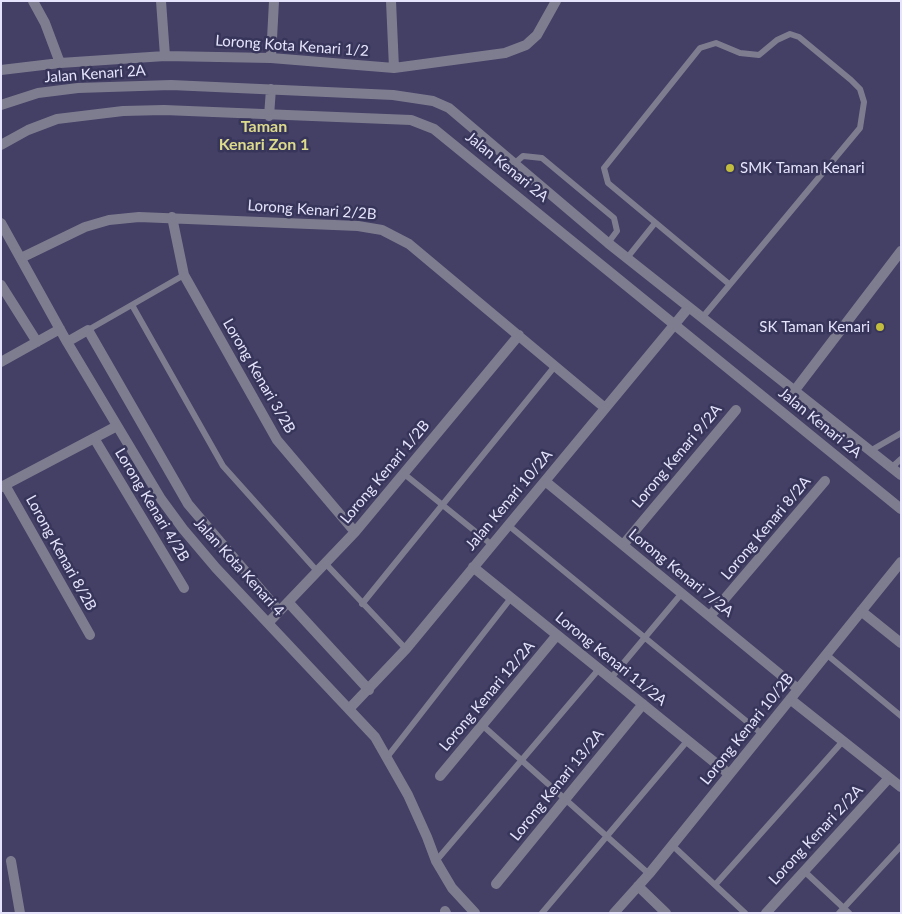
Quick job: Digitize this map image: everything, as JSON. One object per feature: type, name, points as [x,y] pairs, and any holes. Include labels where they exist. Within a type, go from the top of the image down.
[{"type":"street","points":[[34,1],[45,23],[60,63]]},
{"type":"street","points":[[161,1],[165,56]]},
{"type":"street","points":[[270,58],[274,1]]},
{"type":"street","points":[[391,1],[394,68]]},
{"type":"street","name":"Lorong Kota Kenari 1/2","points":[[1,70],[60,63],[165,56],[270,58],[394,68],[505,53],[526,45],[537,35],[556,1]]},
{"type":"street","name":"Jalan Kenari 2A","points":[[1,105],[38,93],[78,88],[171,85],[393,95],[433,101],[449,108],[627,258],[901,475]]},
{"type":"street","points":[[269,116],[271,89]]},
{"type":"street","name":"Jalan Kenari 2A","points":[[1,144],[28,130],[57,119],[123,111],[164,110],[269,116],[411,120],[434,129],[445,136],[901,509]]},
{"type":"street","name":"Lorong Kenari 2/2B","points":[[21,258],[85,227],[109,220],[172,217],[358,226],[382,230],[409,244],[605,408]]},
{"type":"street","name":"Lorong Kenari 3/2B","points":[[172,217],[184,275],[277,440],[355,532]]},
{"type":"street","name":"Jalan Kota Kenari 4","points":[[1,224],[4,235],[21,258],[67,342],[161,499],[183,529],[375,737],[388,756],[408,795],[428,837],[436,861],[452,888],[475,913]]},
{"type":"street","points":[[795,390],[901,251]]},
{"type":"street","points":[[1,285],[37,342]]},
{"type":"street","name":"Jalan Kenari 10/2A","points":[[349,710],[406,649],[688,307]]},
{"type":"street","points":[[1,362],[60,329]]},
{"type":"street","points":[[67,342],[88,330],[188,504],[279,611]]},
{"type":"street","name":"Lorong Kenari 1/2B","points":[[269,622],[355,532],[519,335]]},
{"type":"street","name":"Lorong Kenari 9/2A","points":[[623,545],[736,410]]},
{"type":"street","points":[[3,486],[117,426]]},
{"type":"street","name":"Lorong Kenari 4/2B","points":[[94,438],[184,588]]},
{"type":"street","name":"Lorong Kenari 7/2A","points":[[545,481],[798,689]]},
{"type":"street","name":"Lorong Kenari 8/2A","points":[[710,616],[825,482]]},
{"type":"street","name":"Lorong Kenari 8/2B","points":[[3,486],[90,635]]},
{"type":"street","name":"Lorong Kenari 11/2A","points":[[473,567],[729,774]]},
{"type":"street","name":"Lorong Kenari 10/2B","points":[[614,913],[649,874],[861,611],[899,567]]},
{"type":"street","points":[[288,602],[369,690]]},
{"type":"street","points":[[861,611],[901,643]]},
{"type":"street","name":"Lorong Kenari 12/2A","points":[[440,776],[557,635]]},
{"type":"street","points":[[790,699],[901,787]]},
{"type":"street","name":"Lorong Kenari 13/2A","points":[[496,884],[643,704]]},
{"type":"street","name":"Lorong Kenari 2/2A","points":[[766,913],[890,778]]},
{"type":"street","points":[[11,861],[20,913]]},
{"type":"street","points":[[638,886],[666,913]]},
{"type":"lane","points":[[702,318],[860,128],[864,102],[860,89],[799,37],[790,34],[777,40],[759,55],[740,52],[716,43],[700,48],[604,168],[608,183],[730,284]]},
{"type":"lane","points":[[515,163],[523,156],[542,158],[614,218],[617,231],[608,242]]},
{"type":"lane","points":[[627,258],[655,223]]},
{"type":"lane","points":[[88,330],[184,275]]},
{"type":"lane","points":[[132,305],[223,466],[321,567],[362,604],[406,649]]},
{"type":"lane","points":[[362,604],[555,366]]},
{"type":"lane","points":[[870,451],[901,433]]},
{"type":"lane","points":[[891,468],[901,459]]},
{"type":"lane","points":[[404,473],[492,544]]},
{"type":"lane","points":[[508,526],[762,734]]},
{"type":"lane","points":[[611,678],[682,593]]},
{"type":"lane","points":[[388,756],[511,598]]},
{"type":"lane","points":[[826,654],[901,716]]},
{"type":"lane","points":[[436,861],[599,669]]},
{"type":"lane","points":[[482,724],[649,874]]},
{"type":"lane","points":[[542,913],[688,740]]},
{"type":"lane","points":[[715,885],[843,741]]},
{"type":"lane","points":[[672,845],[745,913]]},
{"type":"lane","points":[[804,871],[844,911],[901,846]]},
{"type":"place","name":"SMK Taman Kenari","points":[[730,168]]},
{"type":"place","name":"SK Taman Kenari","points":[[880,327]]},
{"type":"district","name":"Taman Kenari Zon 1","points":[[264,136]]}]
